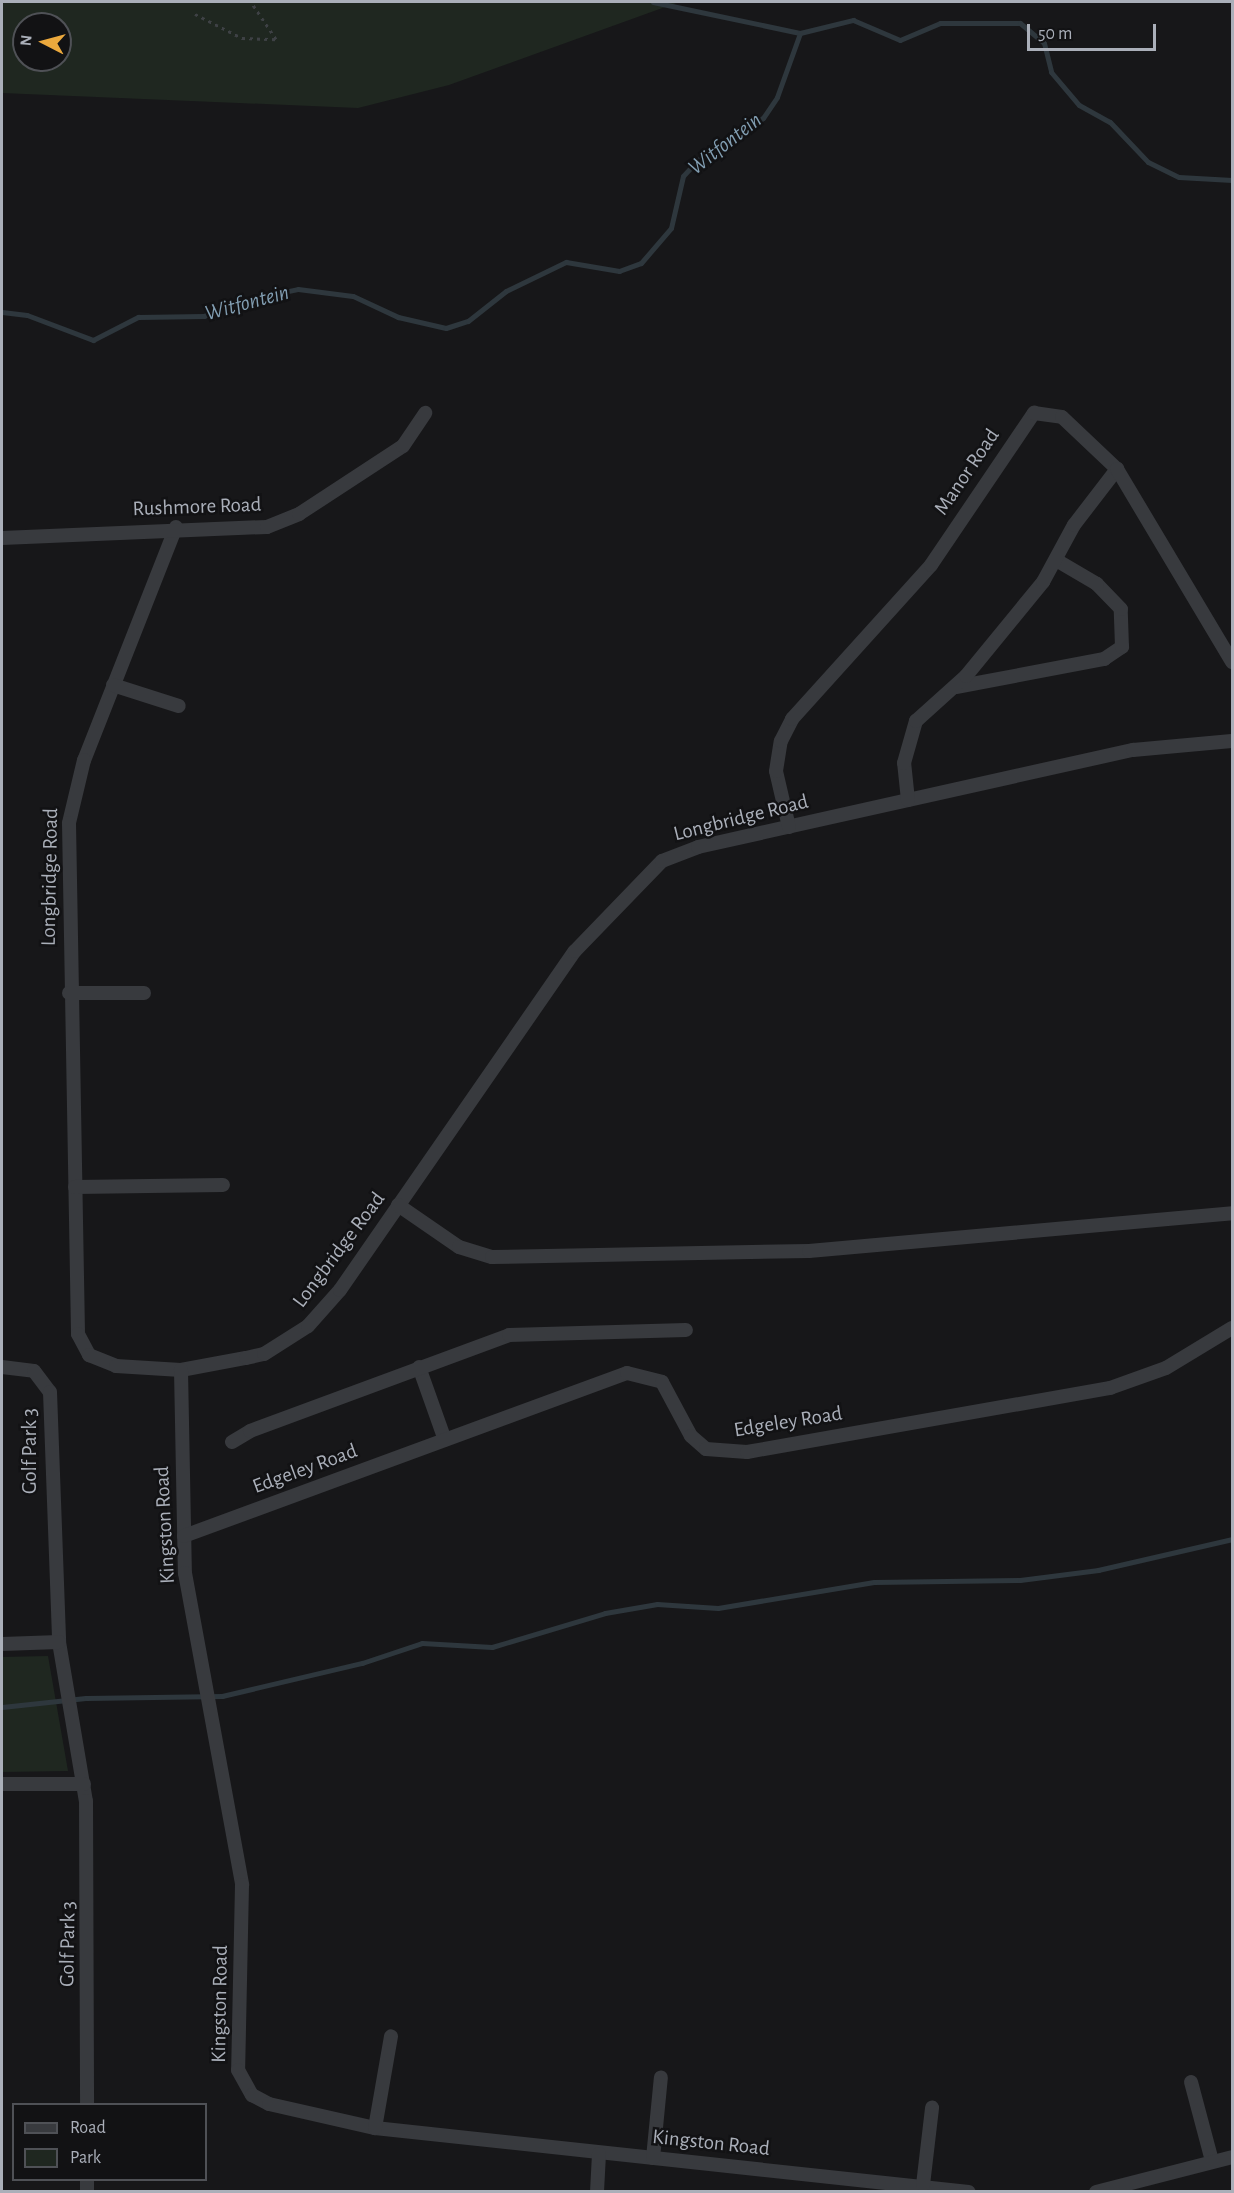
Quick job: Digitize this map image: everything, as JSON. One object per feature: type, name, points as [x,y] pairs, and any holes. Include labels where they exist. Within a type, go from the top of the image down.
[{"type":"street","name":"Manor Road","points":[[789,827],[776,771],[781,741],[792,719],[932,565],[1026,421],[1043,411],[1062,417],[1117,469],[1233,662]]},
{"type":"street","name":"Rushmore Road","points":[[2,538],[176,527],[251,529],[282,523],[403,446],[425,413]]},
{"type":"street","points":[[908,800],[907,742],[916,721],[956,687],[1058,561],[1074,525],[1117,469]]},
{"type":"street","name":"Longbridge Road","points":[[176,527],[113,685],[70,814],[69,993],[76,1315],[82,1347],[100,1362],[116,1366],[181,1370],[264,1354],[294,1337],[326,1309],[575,951],[645,875],[698,847],[1133,750],[1233,741]]},
{"type":"street","points":[[956,687],[1104,659],[1122,647],[1121,609],[1097,584],[1058,561]]},
{"type":"street","points":[[113,685],[179,706]]},
{"type":"street","points":[[69,993],[144,993]]},
{"type":"street","points":[[75,1187],[223,1185]]},
{"type":"street","points":[[398,1205],[459,1247],[492,1257],[809,1251],[1233,1213]]},
{"type":"street","name":"Edgeley Road","points":[[184,1536],[637,1372],[662,1382],[698,1443],[722,1453],[747,1452],[1129,1383],[1166,1368],[1233,1328]]},
{"type":"street","points":[[232,1442],[419,1367],[509,1335],[686,1330]]},
{"type":"street","name":"Golf Park 3","points":[[2,1367],[34,1371],[50,1392],[59,1642],[84,1784],[90,1892],[87,2103]]},
{"type":"street","points":[[419,1367],[445,1440]]},
{"type":"street","name":"Kingston Road","points":[[181,1370],[185,1573],[242,1885],[242,2083],[269,2104],[375,2128],[600,2154],[923,2185],[969,2192]]},
{"type":"street","points":[[2,1644],[59,1642]]},
{"type":"street","points":[[2,1784],[84,1784]]},
{"type":"street","points":[[375,2128],[391,2036]]},
{"type":"street","points":[[653,2158],[662,2077]]},
{"type":"street","points":[[1191,2082],[1212,2161]]},
{"type":"street","points":[[923,2185],[932,2108]]},
{"type":"street","points":[[597,2192],[600,2154]]},
{"type":"street","points":[[1096,2192],[1233,2157]]},
{"type":"path","points":[[195,14],[242,38],[276,39],[251,2]]},
{"type":"green space","points":[[2,2],[679,2],[449,85],[358,108],[2,93]]},
{"type":"green space","points":[[48,1656],[68,1771],[2,1772],[2,1657]]},
{"type":"waterway","points":[[653,2],[800,33]]},
{"type":"waterway","name":"Witfontein","points":[[2,312],[27,315],[93,340],[138,317],[204,316],[231,303],[298,289],[353,296],[398,317],[446,328],[468,321],[506,291],[566,262],[619,271],[641,263],[671,228],[683,176],[698,160],[763,118],[777,97],[800,33],[853,20],[900,40],[940,23],[1020,23],[1044,43],[1051,72],[1079,105],[1110,122],[1148,162],[1179,177],[1232,180]]},
{"type":"waterway","points":[[2,1707],[86,1698],[222,1696],[362,1663],[422,1643],[492,1647],[605,1613],[657,1604],[718,1608],[874,1582],[1020,1580],[1098,1570],[1232,1539]]}]
